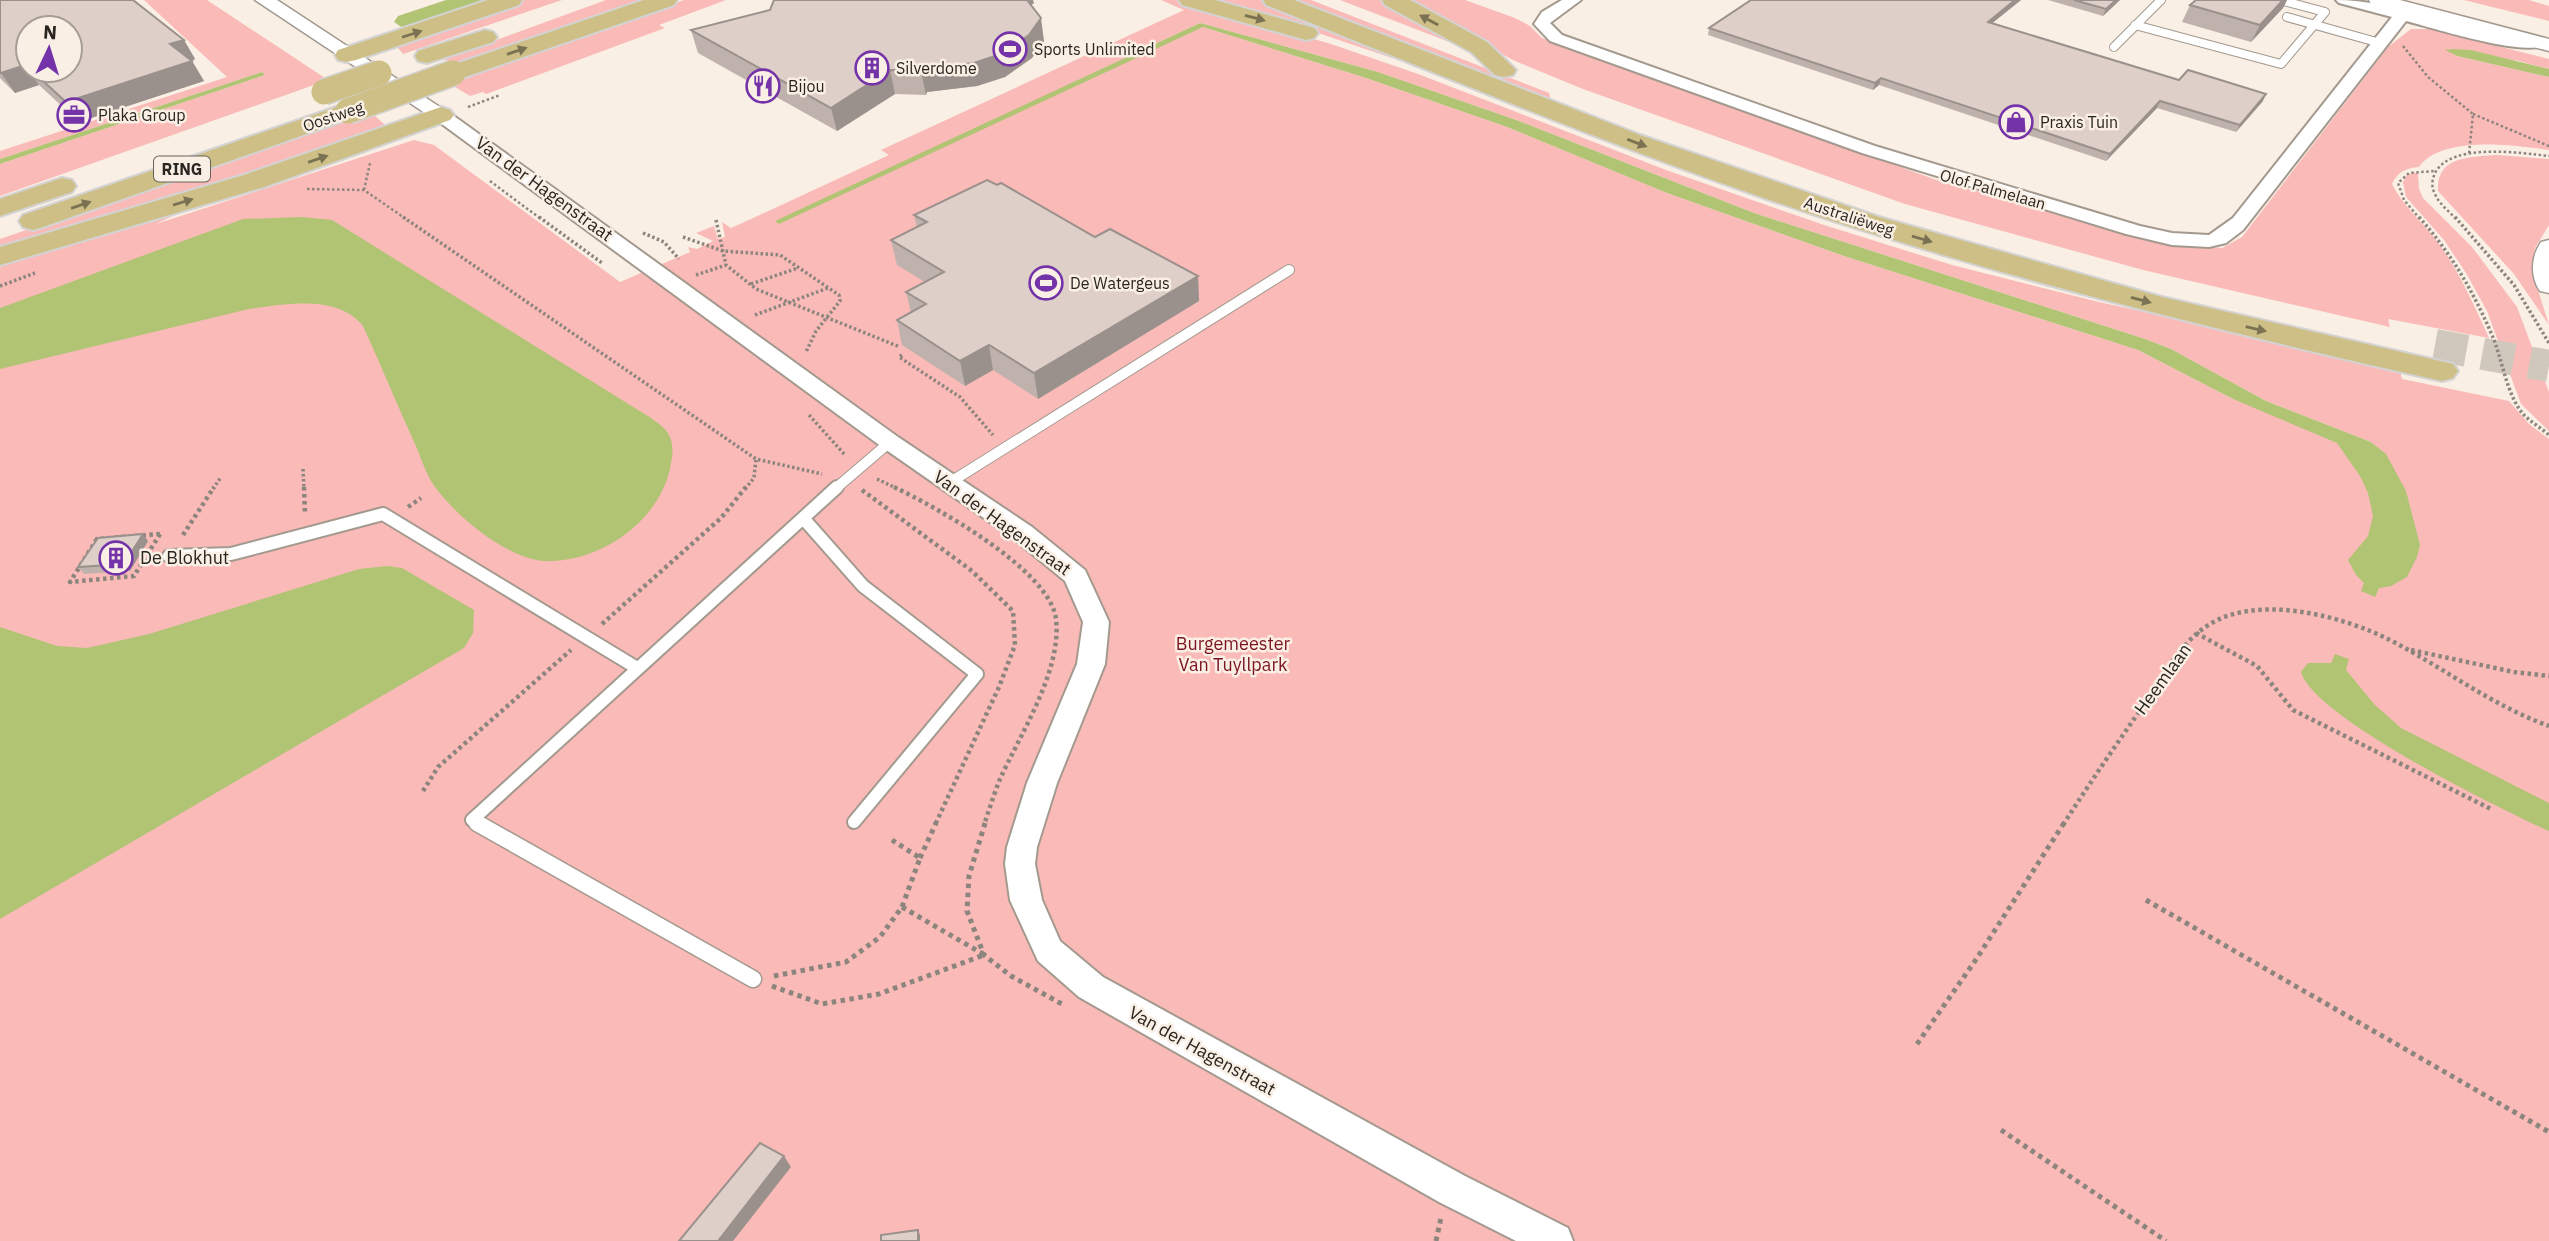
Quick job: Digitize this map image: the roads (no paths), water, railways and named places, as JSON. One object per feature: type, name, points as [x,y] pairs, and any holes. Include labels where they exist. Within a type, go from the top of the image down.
[{"type":"main road","points":[[347,55],[511,0]]},
{"type":"main road","name":"Oostweg","points":[[0,233],[666,0]]},
{"type":"main road","points":[[1190,0],[1339,42],[1523,109],[1573,118]]},
{"type":"main road","name":"Australiëweg","points":[[1275,0],[1682,160],[1818,207],[2013,266],[2190,313],[2439,358],[1992,236],[1784,172],[1655,127],[1325,0]]},
{"type":"main road","points":[[1393,0],[1479,47],[1504,70]]},
{"type":"main road","name":"Oostweg","points":[[298,102],[503,30]]},
{"type":"main road","name":"RING","points":[[0,208],[272,111]]},
{"type":"main road","points":[[0,256],[254,181],[451,113]]},
{"type":"street","name":"Van der Hagenstraat","points":[[264,0],[347,55],[451,113],[890,442],[1023,533],[1076,576],[1096,622],[1091,664],[1042,783],[1022,847],[1020,864],[1026,900],[1049,951],[1091,987],[1191,1045],[1452,1189],[1555,1241]]},
{"type":"street","name":"Olof Palmelaan","points":[[1573,0],[1548,15],[1542,24],[1556,38],[1962,181],[2135,229],[2179,239],[2211,241],[2230,232],[2243,218],[2402,15]]},
{"type":"street","points":[[2344,0],[2506,42],[2546,40]]},
{"type":"street","points":[[2378,0],[2546,40]]},
{"type":"street","points":[[2416,0],[2546,40]]},
{"type":"street","points":[[2549,247],[2544,266],[2549,286]]},
{"type":"lane","points":[[2114,47],[2161,0]]},
{"type":"lane","points":[[2135,25],[2281,64],[2325,12],[2280,0]]},
{"type":"lane","points":[[2287,17],[2382,41]]},
{"type":"lane","points":[[949,483],[1289,270]]},
{"type":"lane","points":[[753,979],[472,820],[857,469],[890,442]]},
{"type":"lane","points":[[169,556],[231,554],[383,514],[637,668]]},
{"type":"lane","points":[[803,518],[863,586],[977,674],[854,822]]},
{"type":"tunnel","points":[[2435,345],[2549,366]]},
{"type":"place","name":"Sports Unlimited","points":[[1010,49]]},
{"type":"place","name":"Silverdome","points":[[872,68]]},
{"type":"place","name":"Bijou","points":[[763,86]]},
{"type":"place","name":"Plaka Group","points":[[74,115]]},
{"type":"place","name":"Praxis Tuin","points":[[2016,122]]},
{"type":"place","name":"De Watergeus","points":[[1046,283]]},
{"type":"place","name":"De Blokhut","points":[[116,558]]},
{"type":"park label","name":"Burgemeester Van Tuyllpark","points":[[1233,654]]}]
